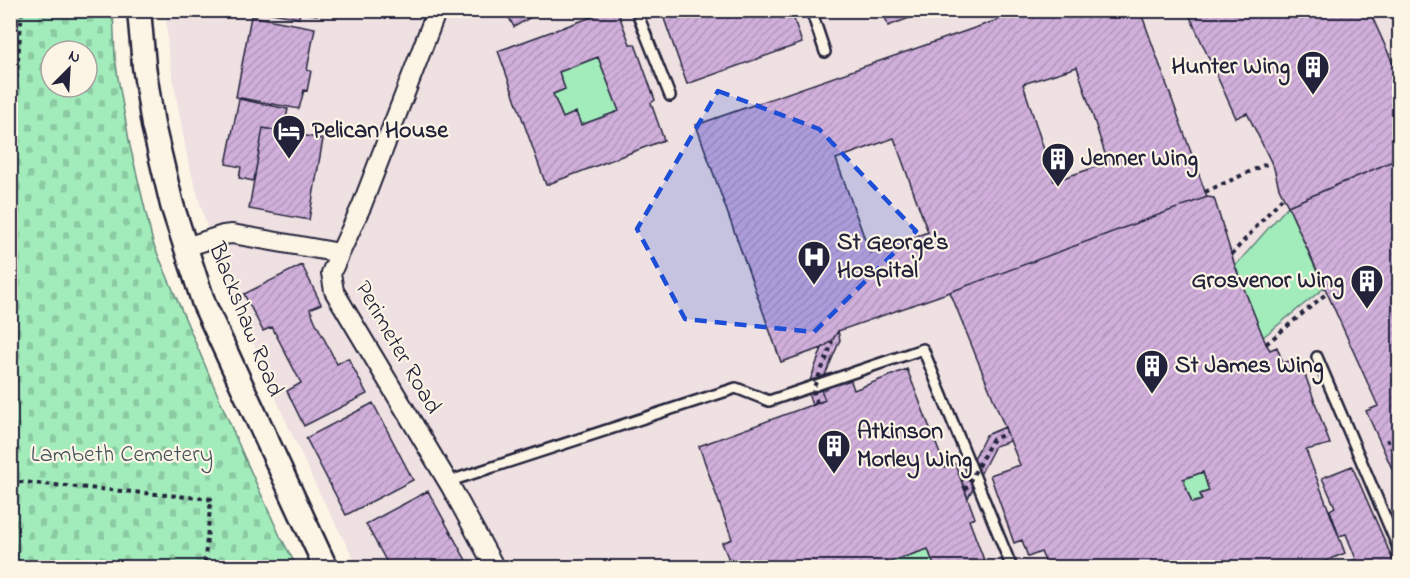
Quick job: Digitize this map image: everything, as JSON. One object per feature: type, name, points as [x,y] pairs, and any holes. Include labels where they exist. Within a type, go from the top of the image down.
[{"type":"street","name":"Blackshaw Road","points":[[140,10],[144,66],[153,125],[172,205],[204,304],[326,567]]},
{"type":"street","name":"Perimeter Road","points":[[437,10],[362,205],[331,273],[334,291],[495,567]]},
{"type":"street","points":[[186,247],[232,234],[340,253]]},
{"type":"lane","points":[[636,10],[670,96]]},
{"type":"lane","points":[[811,10],[825,52]]},
{"type":"lane","points":[[447,482],[736,388],[769,401],[923,349],[1012,567]]},
{"type":"lane","points":[[1317,357],[1400,552]]},
{"type":"path","points":[[10,159],[22,10]]},
{"type":"path","points":[[1205,192],[1271,162]]},
{"type":"path","points":[[1232,255],[1283,197]]},
{"type":"path","points":[[1266,344],[1327,293]]},
{"type":"path","points":[[817,403],[813,389],[832,341]]},
{"type":"path","points":[[965,490],[992,440],[1007,433]]},
{"type":"path","points":[[1387,440],[1400,466]]},
{"type":"path","points":[[10,481],[211,499],[204,567]]},
{"type":"highlighted area","points":[[718,91],[819,129],[916,231],[814,332],[685,319],[637,229]]},
{"type":"shaded area","name":"St George's Hospital","points":[[166,11],[1399,11],[1399,567],[358,567],[317,488],[283,415],[210,238],[188,161],[168,51]]},
{"type":"green space","name":"Lambeth Cemetery","points":[[10,11],[113,11],[118,78],[130,146],[153,243],[242,452],[280,536],[297,567],[11,567]]},
{"type":"green space","points":[[598,57],[619,111],[581,125],[576,113],[563,118],[553,94],[565,89],[559,72]]},
{"type":"green space","points":[[1288,206],[1324,288],[1263,337],[1235,266]]},
{"type":"green space","points":[[1203,472],[1209,491],[1200,494],[1202,500],[1192,503],[1183,479]]},
{"type":"green space","points":[[928,549],[935,568],[872,568]]},
{"type":"building","points":[[255,10],[318,10],[317,15],[300,12],[299,18]]},
{"type":"building","points":[[505,10],[543,10],[514,27]]},
{"type":"building","points":[[611,10],[617,10],[630,44],[635,44],[655,100],[651,103],[664,140],[546,185],[498,51]],"holes":[[[598,57],[619,111],[581,125],[576,112],[563,118],[553,94],[565,89],[559,72]]]},
{"type":"building","points":[[661,10],[791,10],[802,43],[687,84]]},
{"type":"building","points":[[883,10],[910,10],[912,17],[888,26]]},
{"type":"building","name":"Jenner Wing","points":[[1026,10],[1140,10],[1207,197],[838,331],[832,341],[822,348],[781,362],[696,125]],"holes":[[[1077,67],[1108,163],[1054,181],[1023,84]],[[894,138],[928,232],[870,253],[836,159]]]},
{"type":"building","name":"Hunter Wing","points":[[1187,10],[1369,10],[1400,79],[1400,158],[1288,206],[1279,188],[1274,168],[1247,113],[1236,118]]},
{"type":"building","points":[[251,16],[315,28],[307,70],[311,71],[307,91],[304,90],[299,109],[236,97]]},
{"type":"building","points":[[239,99],[288,109],[283,132],[263,128],[254,181],[239,178],[241,167],[226,164]]},
{"type":"building","name":"Pelican House","points":[[263,128],[323,139],[309,220],[249,209]]},
{"type":"building","name":"Grosvenor Wing","points":[[1400,158],[1400,471],[1394,473],[1366,411],[1378,406],[1288,206]]},
{"type":"building","name":"St James Wing","points":[[1207,197],[1214,198],[1235,266],[1266,344],[1270,350],[1277,347],[1283,363],[1299,358],[1330,444],[1306,450],[1345,553],[1309,568],[1048,568],[1041,552],[1028,557],[1022,540],[1014,543],[990,475],[1020,465],[950,292]],"holes":[[[1203,472],[1209,491],[1200,494],[1202,500],[1192,503],[1183,479]]]},
{"type":"building","points":[[302,265],[321,304],[310,309],[315,321],[337,364],[348,358],[367,394],[304,426],[287,391],[301,383],[272,327],[263,331],[244,294]]},
{"type":"building","points":[[838,331],[840,340],[820,387],[825,400],[812,406],[807,389],[822,348],[832,341]]},
{"type":"building","name":"Atkinson Morley Wing","points":[[907,369],[945,467],[955,464],[975,518],[969,520],[987,568],[935,568],[928,549],[872,568],[729,568],[732,567],[722,543],[732,539],[699,446],[825,400],[820,387],[849,375],[854,390]]},
{"type":"building","points":[[373,403],[413,480],[346,515],[306,438]]},
{"type":"building","points":[[1005,427],[1010,441],[995,446],[968,498],[962,482],[986,435]]},
{"type":"building","points":[[1352,466],[1396,567],[1394,568],[1336,567],[1356,559],[1346,534],[1339,536],[1330,510],[1335,507],[1322,478]]},
{"type":"building","points":[[428,491],[468,564],[460,568],[390,568],[366,524]]},
{"type":"place","name":"Hunter Wing","points":[[1313,96]]},
{"type":"place","name":"Pelican House","points":[[289,160]]},
{"type":"place","name":"Jenner Wing","points":[[1058,188]]},
{"type":"place","name":"St George's Hospital","points":[[814,286]]},
{"type":"place","name":"Grosvenor Wing","points":[[1367,310]]},
{"type":"place","name":"St James Wing","points":[[1152,395]]},
{"type":"place","name":"Atkinson Morley Wing","points":[[834,475]]}]
